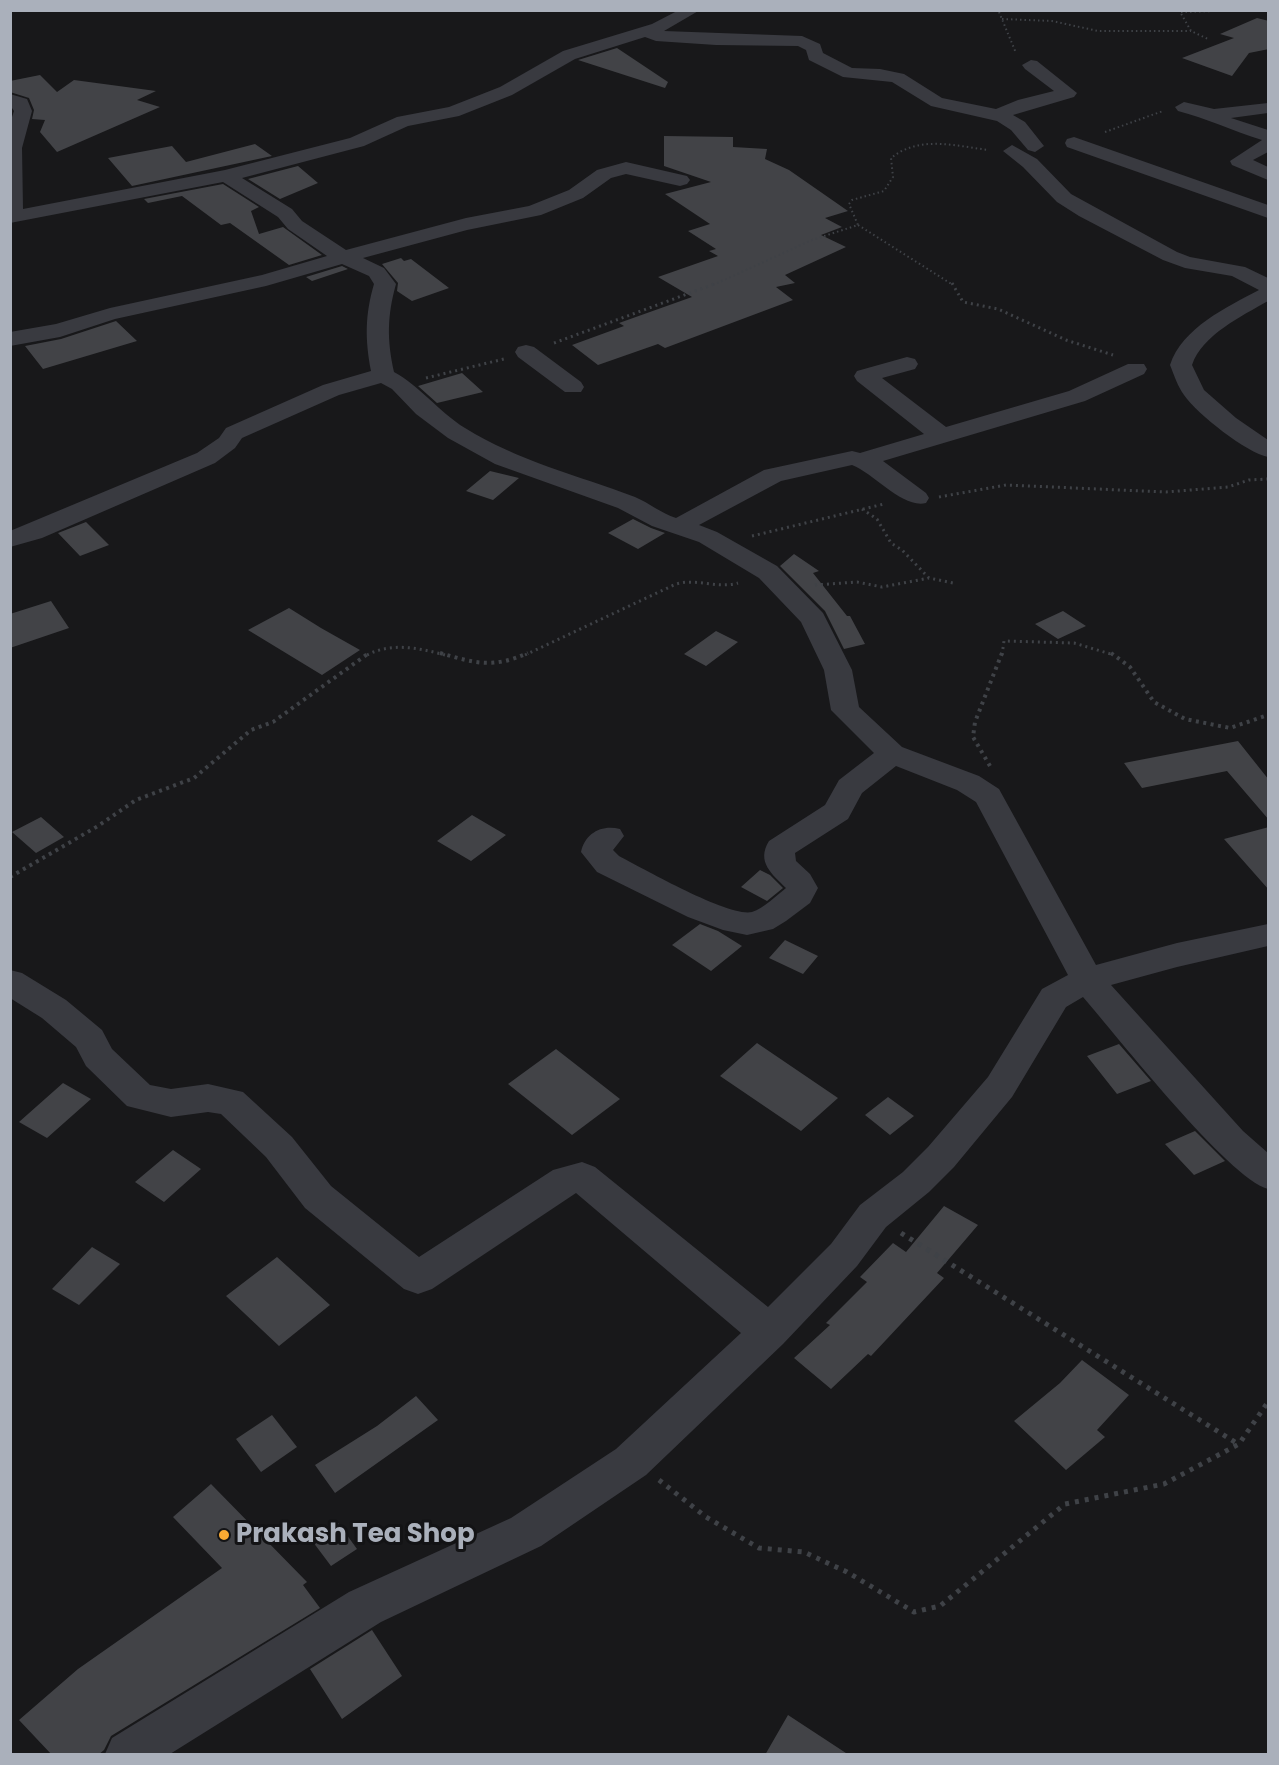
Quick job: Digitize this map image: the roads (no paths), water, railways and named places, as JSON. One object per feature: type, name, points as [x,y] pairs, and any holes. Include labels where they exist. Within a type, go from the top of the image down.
[{"type":"street","points":[[10,99],[21,103],[23,111],[13,148],[12,217],[226,176],[357,142],[403,121],[453,112],[506,92],[569,55],[658,28],[692,10]]},
{"type":"street","points":[[645,32],[656,36],[802,41],[814,48],[815,56],[819,60],[849,73],[888,75],[937,102],[998,115],[1018,126],[1035,146]]},
{"type":"street","points":[[998,115],[1035,101],[1068,93],[1031,65]]},
{"type":"street","points":[[1184,107],[1198,109],[1211,116],[1269,136]]},
{"type":"street","points":[[1211,116],[1269,108]]},
{"type":"street","points":[[948,117],[975,109]]},
{"type":"street","points":[[1074,143],[1269,212]]},
{"type":"street","points":[[1269,144],[1239,161],[1269,174]]},
{"type":"street","points":[[1012,151],[1030,163],[1064,198],[1086,212],[1170,256],[1185,262],[1238,271],[1269,286]]},
{"type":"street","points":[[10,339],[60,330],[110,314],[266,280],[466,224],[548,208],[576,194],[597,177],[626,168],[680,180]]},
{"type":"street","points":[[226,176],[285,213],[295,225],[342,257],[377,272],[383,279],[385,289],[377,313],[376,340],[392,379],[424,409],[456,433],[504,459],[554,479],[627,503],[661,521],[679,526],[728,547],[776,580],[813,618],[838,670],[845,710],[891,754],[968,783],[988,796],[1087,980],[1230,1140],[1269,1174]]},
{"type":"street","points":[[1269,293],[1217,324],[1185,352],[1181,365],[1194,393],[1228,423],[1269,450]]},
{"type":"street","points":[[526,352],[573,387]]},
{"type":"street","points":[[907,364],[865,375],[942,436]]},
{"type":"street","points":[[862,460],[1077,396],[1136,369]]},
{"type":"street","points":[[10,539],[33,533],[206,458],[227,443],[234,433],[321,395],[392,379]]},
{"type":"street","points":[[679,526],[773,475],[852,458],[862,460],[917,498]]},
{"type":"street","points":[[609,836],[597,847],[596,852],[608,864],[715,916],[747,924],[770,916],[799,895],[802,888],[799,882],[782,868],[777,859],[780,848],[837,812],[850,787],[891,754]]},
{"type":"street","points":[[128,1755],[365,1607],[526,1532],[631,1462],[769,1332],[844,1255],[873,1216],[916,1182],[941,1157],[1000,1087],[1054,998],[1087,980],[1177,955],[1269,936]]},
{"type":"street","points":[[10,982],[54,1009],[90,1039],[98,1056],[139,1096],[171,1103],[208,1098],[231,1102],[279,1148],[318,1197],[418,1278],[566,1180],[582,1177],[769,1332]]},
{"type":"place","name":"Prakash Tea Shop","points":[[224,1535]]}]
